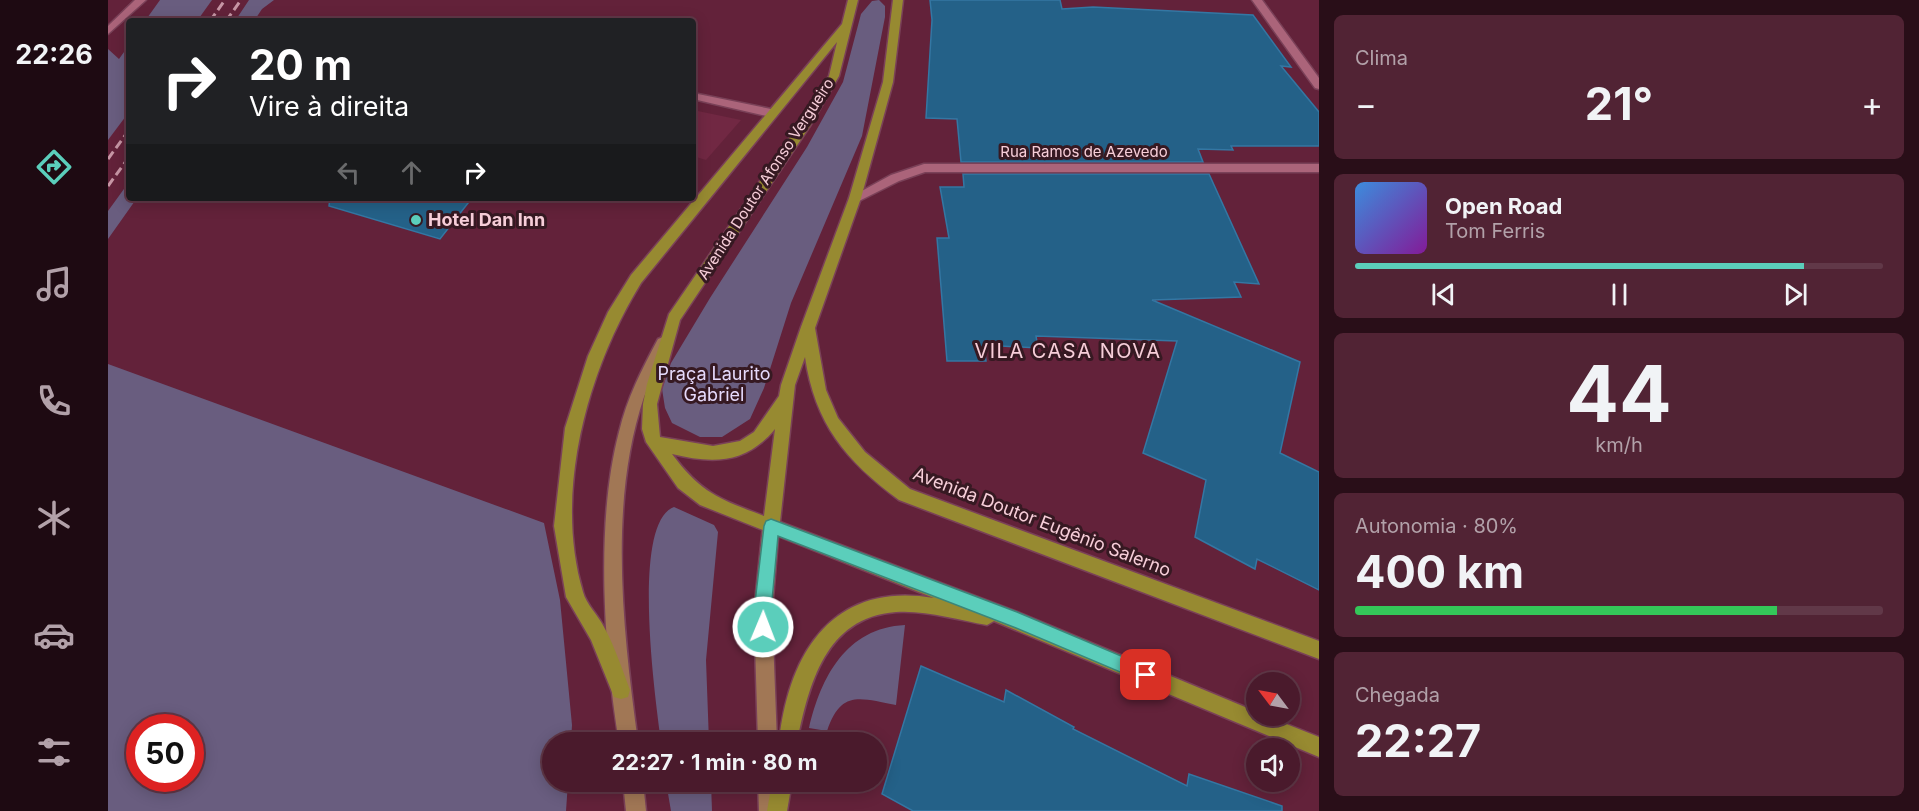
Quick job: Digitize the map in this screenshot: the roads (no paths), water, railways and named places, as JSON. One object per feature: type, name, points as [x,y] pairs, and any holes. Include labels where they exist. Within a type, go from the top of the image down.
[{"type":"main road","name":"Avenida Doutor Afonso Vergueiro","points":[[627,732],[621,690],[616,607],[619,481],[636,398],[674,318],[834,76],[853,0]]},
{"type":"main road","points":[[654,442],[695,454],[724,453],[755,442],[775,418],[855,198],[888,82],[898,0]]},
{"type":"main road","points":[[621,690],[598,634],[575,597],[562,526],[573,428],[595,356],[613,316],[636,279],[849,21]]},
{"type":"main road","name":"Avenida Doutor Afonso Vergueiro","points":[[674,318],[650,404],[650,429],[654,442],[684,483],[706,500],[771,526]]},
{"type":"main road","name":"Avenida Doutor Eugênio Salerno","points":[[808,327],[818,387],[825,409],[846,441],[873,472],[905,495],[1319,650]]},
{"type":"main road","points":[[767,732],[762,611],[788,384]]},
{"type":"main road","points":[[771,526],[1017,621],[1319,747]]},
{"type":"main road","points":[[789,732],[792,714],[808,665],[830,632],[855,612],[895,603],[1017,621]]},
{"type":"main road","points":[[634,792],[636,811]]},
{"type":"main road","points":[[768,792],[769,811]]},
{"type":"main road","points":[[777,811],[780,792]]},
{"type":"street","points":[[108,31],[141,0]]},
{"type":"street","points":[[1257,0],[1319,86]]},
{"type":"street","points":[[108,17],[120,20]]},
{"type":"street","points":[[696,97],[771,113]]},
{"type":"street","name":"Rua Ramos de Azevedo","points":[[855,198],[895,178],[924,168],[1319,168]]},
{"type":"railway","points":[[212,18],[225,0]]},
{"type":"railway","points":[[228,18],[241,0]]},
{"type":"railway","points":[[108,159],[126,134]]},
{"type":"railway","points":[[108,186],[126,161]]},
{"type":"place","name":"Hotel Dan Inn","points":[[416,220]]},
{"type":"district","name":"VILA CASA NOVA","points":[[1068,351]]},
{"type":"park label","name":"Praça Laurito Gabriel","points":[[714,384]]}]
